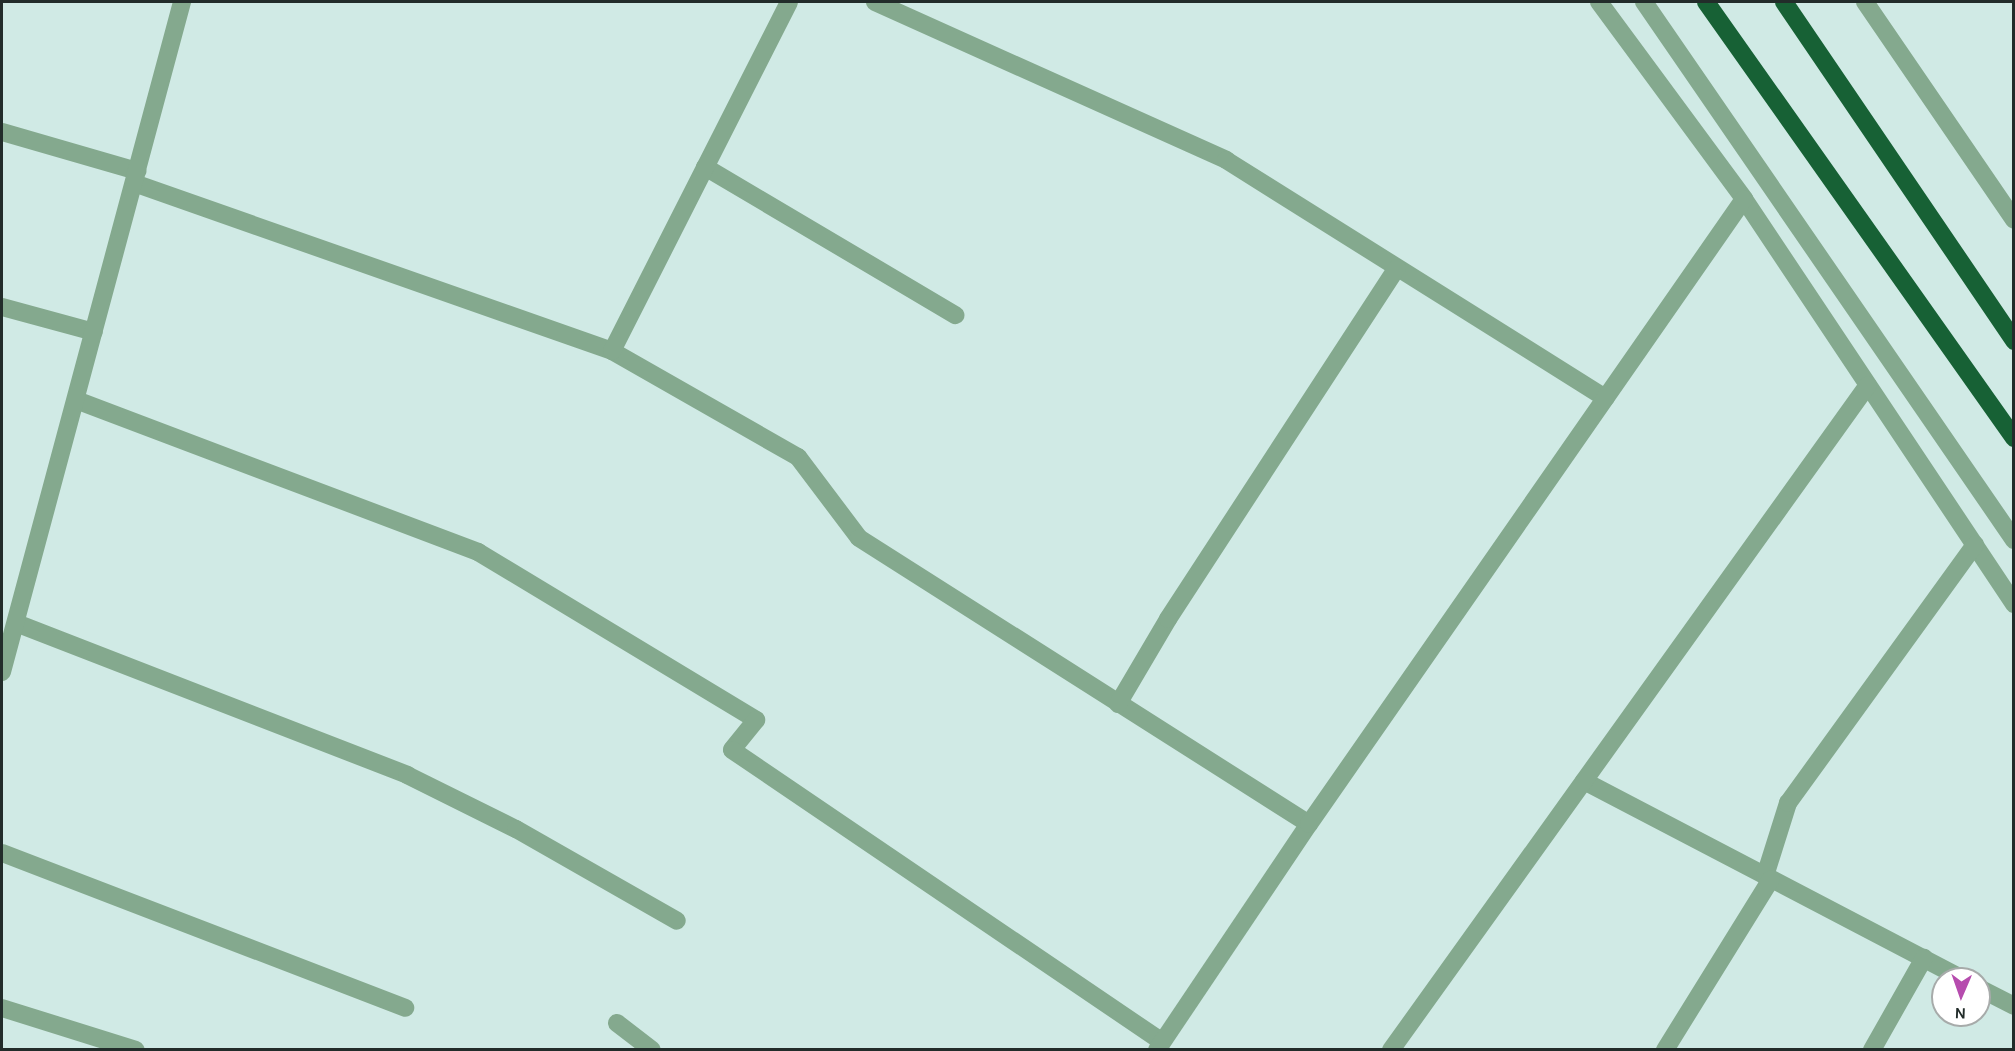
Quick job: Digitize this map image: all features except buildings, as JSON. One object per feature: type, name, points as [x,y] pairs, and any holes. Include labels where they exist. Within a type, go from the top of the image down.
[{"type":"highway","points":[[1706,2],[2013,438]]},
{"type":"highway","points":[[1784,2],[2013,340]]},
{"type":"street","points":[[2,672],[182,2]]},
{"type":"street","points":[[612,351],[789,2]]},
{"type":"street","points":[[875,2],[1226,160],[1605,398]]},
{"type":"street","points":[[1599,2],[1744,199],[2013,604]]},
{"type":"street","points":[[1644,2],[2013,540]]},
{"type":"street","points":[[1865,2],[2013,220]]},
{"type":"street","points":[[2,132],[135,177],[612,351],[798,457],[859,538],[1309,824]]},
{"type":"street","points":[[705,167],[955,315]]},
{"type":"street","points":[[76,400],[478,552],[756,720],[732,750],[1159,1046],[1309,824],[1744,199]]},
{"type":"street","points":[[1118,704],[1168,619],[1397,268]]},
{"type":"street","points":[[2,307],[94,332]]},
{"type":"street","points":[[1391,1050],[1869,386]]},
{"type":"street","points":[[1665,1050],[1768,878],[1788,803],[1975,545]]},
{"type":"street","points":[[16,623],[407,775],[516,829],[677,921]]},
{"type":"street","points":[[1584,781],[1941,967]]},
{"type":"street","points":[[2,853],[405,1008]]},
{"type":"street","points":[[1872,1050],[1924,958]]},
{"type":"street","points":[[1991,994],[2013,1006]]},
{"type":"street","points":[[2,1008],[136,1050]]},
{"type":"street","points":[[617,1023],[652,1050]]}]
